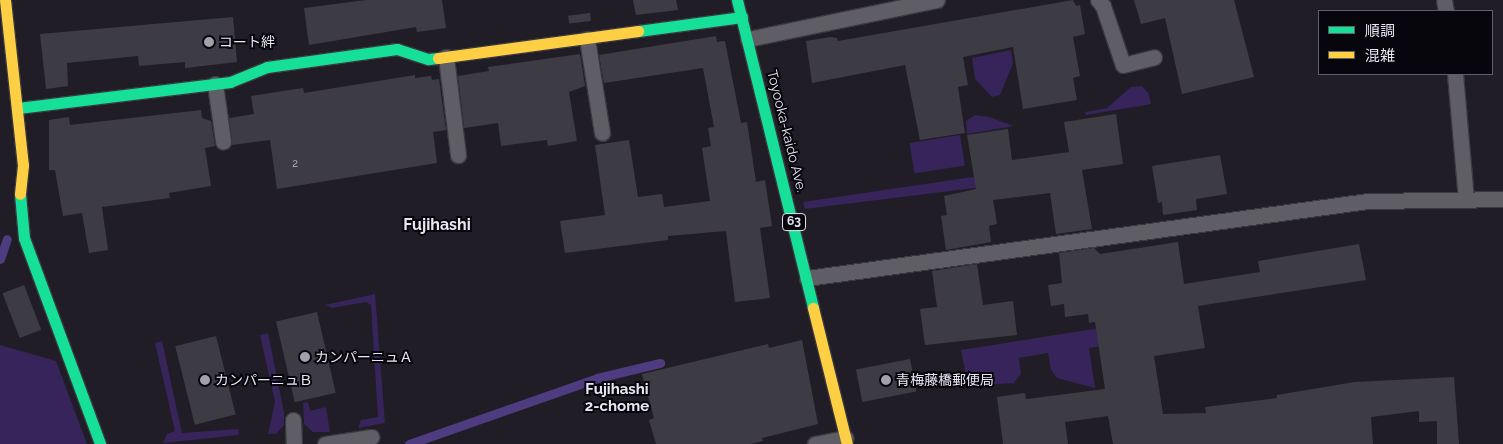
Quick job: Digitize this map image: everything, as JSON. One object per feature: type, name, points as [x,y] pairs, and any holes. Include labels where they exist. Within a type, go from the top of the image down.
[{"type":"street","points":[[5,0],[23,165],[19,184],[24,238],[100,444]]},
{"type":"street","name":"Toyooka-kaido Ave.","points":[[737,0],[846,441]]},
{"type":"street","points":[[18,108],[230,82],[268,67],[397,49],[418,58],[446,57],[742,16]]},
{"type":"lane","points":[[748,39],[937,0]]},
{"type":"lane","points":[[1098,0],[1104,6],[1123,65],[1154,57]]},
{"type":"lane","points":[[587,38],[602,133]]},
{"type":"lane","points":[[446,57],[458,155]]},
{"type":"lane","points":[[1455,75],[1466,199]]},
{"type":"lane","points":[[215,84],[223,141]]},
{"type":"lane","points":[[807,278],[1368,201],[1503,199]]},
{"type":"lane","points":[[293,420],[294,444]]},
{"type":"lane","points":[[325,444],[371,437]]},
{"type":"lane","points":[[815,444],[846,441]]},
{"type":"shaded area","points":[[1011,50],[1013,63],[1000,95],[992,97],[975,79],[972,58]]},
{"type":"shaded area","points":[[1142,86],[1149,94],[1151,104],[1086,115],[1085,112],[1107,108],[1131,87]]},
{"type":"shaded area","points":[[975,115],[989,117],[1014,126],[967,134],[966,121]]},
{"type":"shaded area","points":[[960,135],[965,166],[914,174],[910,143]]},
{"type":"shaded area","points":[[1013,171],[1015,183],[805,209],[803,202]]},
{"type":"shaded area","points":[[375,294],[385,423],[358,428],[361,420],[378,417],[371,305],[366,302],[332,308],[325,305]]},
{"type":"shaded area","points":[[1100,328],[1103,346],[1089,348],[1095,388],[1057,378],[1051,370],[1048,353],[1019,358],[1021,374],[1014,383],[968,386],[961,350]]},
{"type":"shaded area","points":[[268,333],[284,412],[284,425],[276,434],[268,434],[275,402],[260,335]]},
{"type":"shaded area","points":[[162,341],[182,433],[238,429],[239,435],[163,443],[167,434],[175,431],[155,343]]},
{"type":"shaded area","points":[[0,345],[56,361],[87,444],[0,444]]},
{"type":"shaded area","points":[[308,402],[310,411],[326,407],[330,432],[313,432],[304,424],[303,403]]},
{"type":"building","points":[[366,0],[442,0],[446,28],[417,32],[416,27],[309,45],[304,8]]},
{"type":"building","points":[[633,0],[676,0],[678,10],[636,15]]},
{"type":"building","points":[[1073,0],[1076,6],[1080,5],[1085,34],[1073,37],[1080,76],[1073,78],[1077,100],[1023,109],[1013,47],[963,57],[968,85],[958,87],[965,133],[920,140],[905,65],[812,83],[806,41],[830,37],[837,38],[838,41]]},
{"type":"building","points":[[1134,0],[1234,0],[1254,77],[1182,94],[1165,18],[1141,24]]},
{"type":"building","points":[[590,13],[591,21],[569,24],[568,16]]},
{"type":"building","points":[[233,17],[237,62],[185,68],[185,62],[139,66],[138,56],[67,63],[68,86],[46,89],[40,34]]},
{"type":"building","points":[[716,36],[717,42],[725,41],[741,123],[747,122],[756,182],[765,180],[772,226],[760,228],[770,298],[735,302],[726,231],[668,236],[668,240],[565,253],[560,221],[605,215],[595,145],[629,140],[638,197],[662,194],[664,207],[710,201],[702,148],[711,146],[708,128],[714,127],[703,68],[604,83],[599,55]]},
{"type":"building","points":[[580,54],[585,86],[569,92],[577,141],[548,146],[547,140],[501,146],[498,123],[464,128],[458,76],[489,71],[488,67]]},
{"type":"building","points":[[415,75],[415,78],[431,76],[432,80],[439,79],[446,130],[433,132],[437,163],[277,189],[270,140],[232,145],[229,118],[254,114],[251,96],[303,88],[304,93]]},
{"type":"building","points":[[201,110],[202,118],[211,121],[215,146],[205,148],[211,186],[169,193],[170,198],[102,207],[108,250],[89,253],[82,213],[63,216],[55,170],[49,170],[49,120],[69,117],[70,125]]},
{"type":"building","points":[[1116,114],[1123,164],[1082,170],[1092,229],[1056,234],[1050,193],[993,200],[997,224],[989,226],[991,242],[946,250],[941,216],[947,215],[944,196],[976,189],[967,135],[1008,129],[1012,160],[1069,152],[1064,122]]},
{"type":"building","points":[[1220,155],[1227,194],[1196,199],[1197,210],[1163,215],[1162,202],[1158,203],[1152,166]]},
{"type":"building","points":[[1178,242],[1184,284],[1260,272],[1258,261],[1359,244],[1366,280],[1198,306],[1205,348],[1154,356],[1163,414],[1206,413],[1205,407],[1277,398],[1277,395],[1355,382],[1454,377],[1459,444],[1437,444],[1437,421],[1419,422],[1419,411],[1371,417],[1373,444],[1113,444],[1108,416],[1065,422],[1068,444],[1003,444],[997,397],[1025,393],[1026,399],[1105,389],[1095,322],[1089,323],[1088,314],[1065,317],[1064,304],[1051,306],[1048,285],[1062,283],[1059,253],[1094,248],[1100,254]]},
{"type":"building","points":[[977,264],[983,305],[1013,301],[1017,335],[925,345],[920,309],[937,307],[932,271]]},
{"type":"building","points":[[24,285],[41,330],[20,338],[3,293]]},
{"type":"building","name":"カンパーニュＡ","points":[[317,312],[336,393],[295,402],[276,321]]},
{"type":"building","name":"カンパーニュＢ","points":[[216,336],[236,415],[195,425],[175,346]]},
{"type":"building","points":[[802,340],[818,424],[762,438],[763,441],[751,444],[656,444],[649,420],[654,418],[642,374],[768,344],[769,348]]},
{"type":"building","points":[[910,359],[916,391],[862,402],[856,369]]},
{"type":"waterway","points":[[0,259],[7,239]]},
{"type":"waterway","points":[[409,444],[597,378],[660,363]]},
{"type":"traffic: fast","points":[[737,0],[813,308]]},
{"type":"traffic: fast","points":[[638,31],[742,17]]},
{"type":"traffic: fast","points":[[18,108],[230,82],[267,67],[397,49],[428,59],[438,58]]},
{"type":"traffic: fast","points":[[20,194],[24,238],[100,444]]},
{"type":"traffic: slow","points":[[5,0],[23,165],[20,194]]},
{"type":"traffic: slow","points":[[438,58],[638,31]]},
{"type":"traffic: slow","points":[[813,308],[847,444]]},
{"type":"place","name":"コート絆","points":[[209,42]]},
{"type":"place","name":"カンパーニュＡ","points":[[305,357]]},
{"type":"place","name":"カンパーニュＢ","points":[[205,380]]},
{"type":"place","name":"青梅藤橋郵便局","points":[[886,380]]},
{"type":"district","name":"Fujihashi","points":[[437,225]]},
{"type":"district","name":"Fujihashi 2-chome","points":[[617,398]]}]
